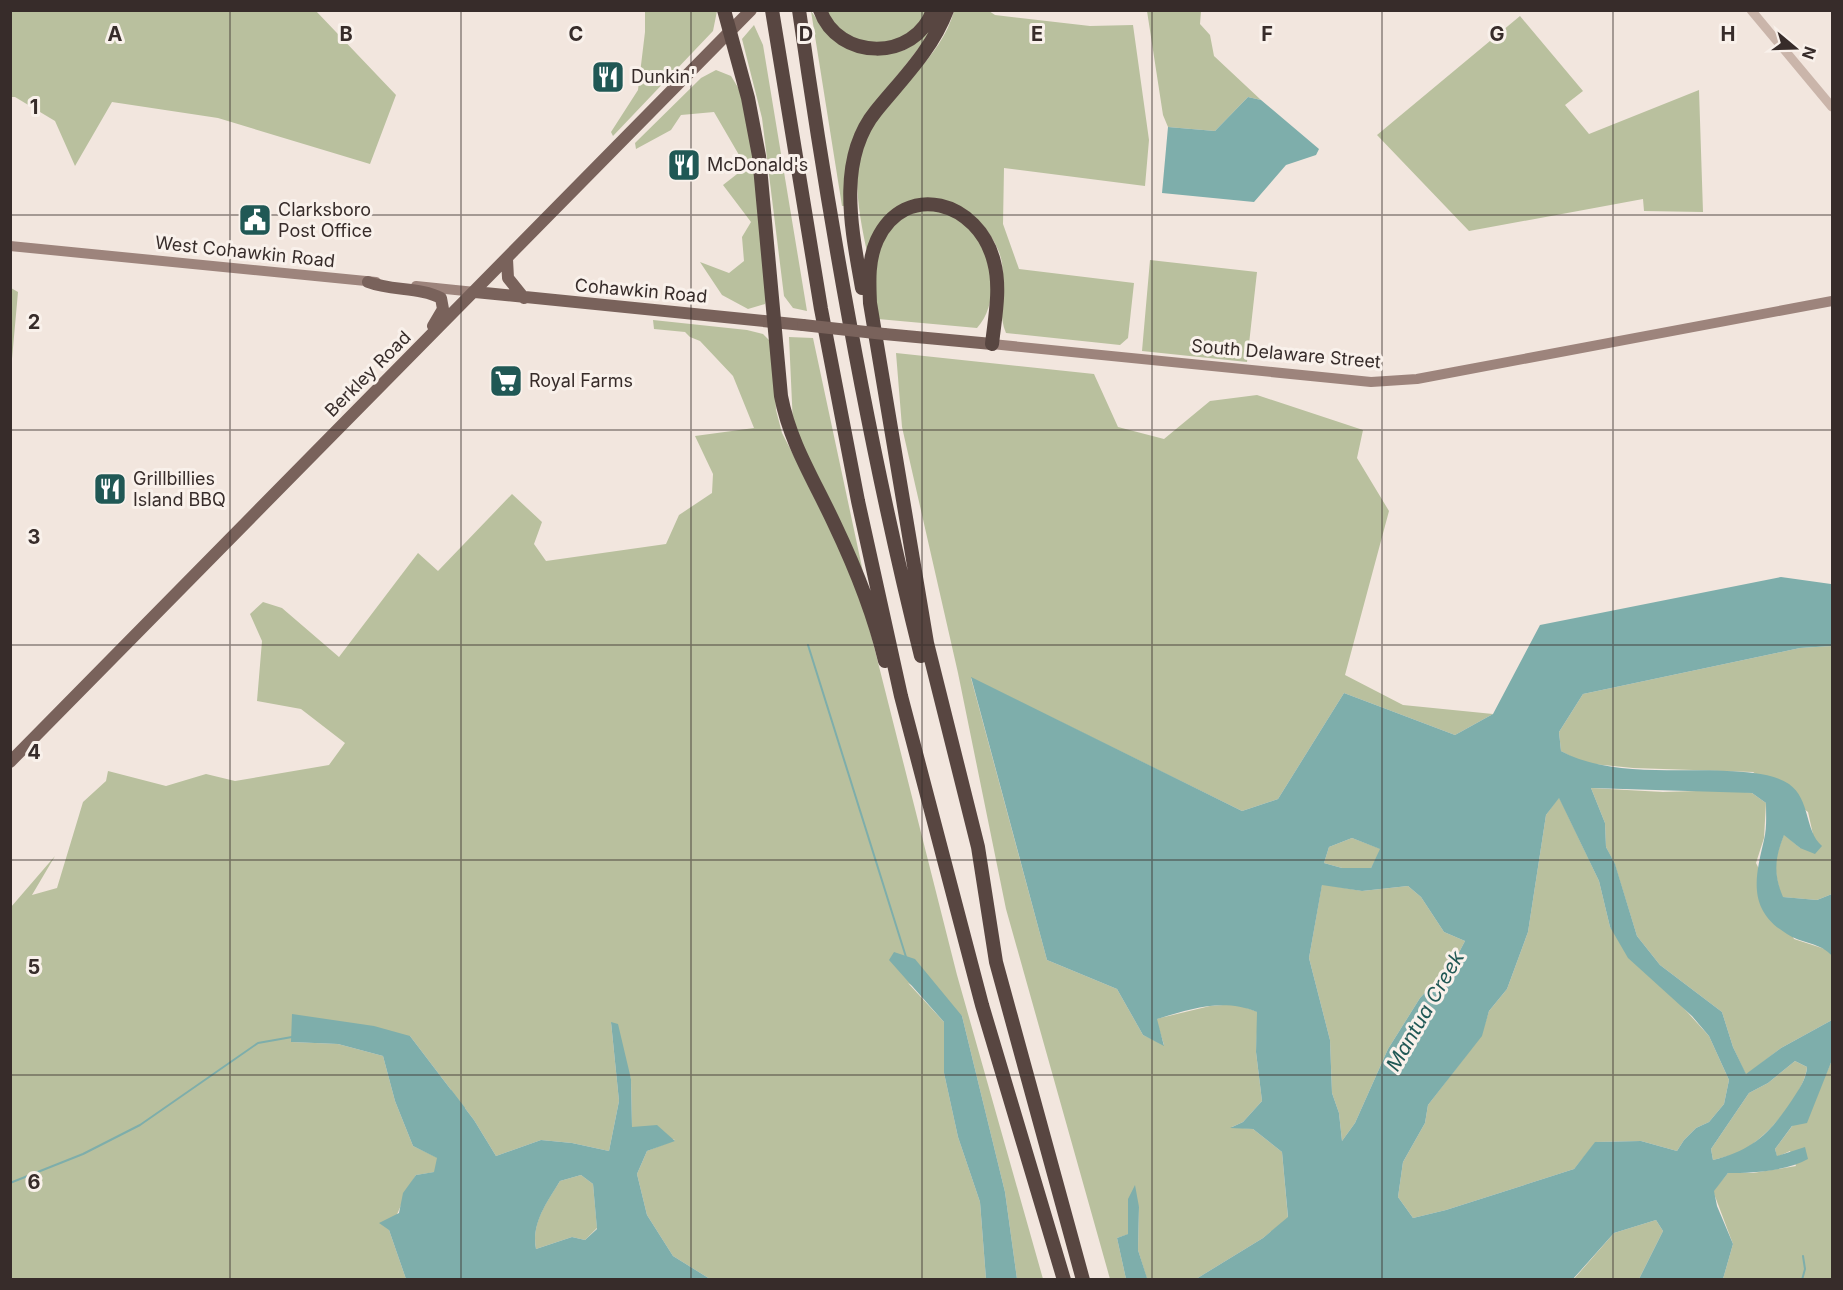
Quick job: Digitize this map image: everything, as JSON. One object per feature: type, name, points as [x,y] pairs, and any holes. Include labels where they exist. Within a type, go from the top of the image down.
[{"type":"highway","points":[[724,10],[748,98],[759,156],[781,396],[787,427],[834,524],[862,589],[883,651],[902,730],[918,766]]},
{"type":"highway","points":[[772,10],[820,309],[858,501],[918,766],[982,1005],[1064,1280]]},
{"type":"highway","points":[[799,10],[830,210],[880,471],[913,625],[988,920],[1005,998],[1083,1280]]},
{"type":"highway","points":[[820,10],[835,34],[858,46],[877,49],[888,48],[916,35],[933,10]]},
{"type":"highway","points":[[891,429],[854,238],[852,162],[856,144],[865,127],[930,46],[947,10]]},
{"type":"highway","points":[[988,920],[978,847],[927,643],[870,303],[869,272],[878,238],[888,223],[903,212],[917,206],[932,204],[955,209],[977,225],[987,241],[996,277],[992,344]]},
{"type":"main road","name":"Berkley Road","points":[[10,762],[400,369],[748,13]]},
{"type":"main road","name":"West Cohawkin Road","points":[[10,246],[475,292]]},
{"type":"main road","points":[[507,259],[508,278],[524,298]]},
{"type":"main road","points":[[368,282],[385,288],[433,294],[443,304],[441,316],[408,352],[400,369]]},
{"type":"main road","name":"Cohawkin Road","points":[[475,292],[803,325]]},
{"type":"main road","name":"South Delaware Street","points":[[803,325],[1371,382],[1417,379],[1833,301]]},
{"type":"street","points":[[1751,10],[1831,105]]},
{"type":"green space","points":[[10,11],[316,11],[396,95],[370,164],[218,118],[112,102],[75,166],[55,121],[15,97],[11,97]]},
{"type":"green space","points":[[645,11],[717,11],[713,31],[613,136],[611,132],[638,90],[645,32]]},
{"type":"green space","points":[[811,11],[825,31],[848,49],[880,55],[905,50],[937,25],[866,115],[847,206],[842,206]]},
{"type":"green space","points":[[825,11],[927,11],[922,22],[905,37],[893,42],[869,44],[846,37]]},
{"type":"green space","points":[[954,11],[989,11],[995,15],[1090,26],[1133,25],[1149,140],[1145,186],[1004,168],[1003,224],[1019,269],[1134,283],[1128,338],[1120,345],[1006,333],[1002,313],[1003,272],[999,252],[986,229],[977,219],[956,205],[944,201],[931,201],[905,207],[896,213],[867,252],[858,201],[857,183],[861,149],[876,118],[939,44]]},
{"type":"green space","points":[[1147,11],[1201,11],[1200,24],[1210,35],[1214,56],[1261,100],[1248,97],[1215,131],[1168,127],[1163,115]]},
{"type":"green space","points":[[1520,16],[1583,91],[1565,105],[1589,134],[1699,90],[1703,212],[1644,211],[1643,199],[1469,231],[1377,135]]},
{"type":"green space","points":[[754,25],[763,45],[807,311],[793,308],[784,296],[762,118],[742,39]]},
{"type":"green space","points":[[716,70],[731,76],[742,94],[756,165],[768,290],[765,304],[748,309],[722,295],[700,262],[729,273],[744,261],[742,237],[751,222],[723,185],[746,167],[714,112],[681,115],[671,130],[636,149],[635,143],[701,78]]},
{"type":"green space","points":[[934,208],[961,216],[981,238],[987,253],[991,269],[990,302],[977,328],[878,319],[874,274],[881,245],[888,232],[898,221],[911,213]]},
{"type":"green space","points":[[1150,260],[1257,272],[1247,362],[1142,351]]},
{"type":"green space","points":[[11,288],[18,292],[11,370]]},
{"type":"green space","points":[[653,320],[747,330],[763,334],[770,341],[774,358],[776,410],[782,433],[832,530],[865,611],[957,975],[1043,1279],[1017,1279],[1005,1192],[962,1016],[908,983],[944,1022],[944,1073],[958,1137],[980,1202],[986,1279],[710,1279],[673,1256],[647,1215],[637,1174],[647,1151],[675,1140],[632,1127],[631,1079],[611,1022],[619,1101],[609,1151],[572,1143],[541,1140],[496,1156],[474,1120],[410,1036],[291,1042],[338,1044],[383,1056],[395,1101],[413,1146],[438,1158],[435,1172],[416,1175],[389,1230],[406,1279],[11,1280],[11,907],[55,856],[32,895],[57,888],[83,802],[106,781],[108,771],[166,786],[206,774],[235,781],[329,765],[345,743],[301,709],[257,701],[262,641],[250,614],[263,602],[282,608],[339,657],[418,553],[438,571],[512,494],[542,522],[534,544],[546,561],[666,544],[679,515],[712,493],[713,474],[695,436],[754,428],[733,376],[700,341],[685,332],[654,329]]},
{"type":"green space","points":[[789,337],[813,338],[863,572],[793,425]]},
{"type":"green space","points":[[896,353],[1094,374],[1118,427],[1164,439],[1210,401],[1257,395],[1363,430],[1357,458],[1389,511],[1345,675],[1403,705],[1493,714],[1455,735],[1344,693],[1278,799],[1242,811],[971,678],[1047,960],[1117,989],[1143,1035],[1164,1045],[1156,1019],[1210,1006],[1236,1004],[1258,1012],[1256,1052],[1262,1101],[1243,1122],[1232,1127],[1253,1129],[1282,1152],[1288,1218],[1263,1238],[1196,1279],[1147,1279],[1138,1250],[1139,1207],[1128,1199],[1129,1234],[1117,1238],[1126,1279],[1110,1279],[1006,909],[958,673],[902,427]]},
{"type":"green space","points":[[1832,646],[1832,894],[1817,900],[1782,897],[1776,872],[1778,851],[1784,834],[1800,848],[1814,839],[1808,812],[1753,772],[1633,768],[1583,763],[1561,751],[1559,732],[1583,694],[1800,648]]},
{"type":"green space","points":[[1591,788],[1663,792],[1730,790],[1752,793],[1766,803],[1764,838],[1756,863],[1794,939],[1828,950],[1832,956],[1832,1020],[1781,1048],[1746,1075],[1733,1047],[1722,1012],[1660,965],[1637,936],[1615,865],[1606,847],[1605,823]]},
{"type":"green space","points":[[1559,797],[1599,881],[1610,927],[1709,1036],[1729,1080],[1724,1104],[1709,1122],[1696,1128],[1684,1140],[1677,1151],[1641,1141],[1596,1142],[1574,1169],[1446,1210],[1413,1218],[1398,1197],[1403,1162],[1425,1123],[1428,1105],[1481,1036],[1489,1011],[1507,989],[1528,932],[1546,815]]},
{"type":"green space","points":[[1352,838],[1381,849],[1371,868],[1342,868],[1324,863],[1329,847]]},
{"type":"green space","points":[[1322,884],[1362,891],[1408,886],[1421,897],[1444,932],[1465,941],[1454,962],[1420,998],[1388,1049],[1355,1123],[1342,1141],[1339,1113],[1332,1093],[1330,1040],[1309,958]]},
{"type":"green space","points":[[1832,1060],[1832,1279],[1723,1279],[1733,1244],[1713,1191],[1728,1173],[1753,1173],[1796,1166],[1790,1151],[1777,1157],[1775,1149],[1819,1090]]},
{"type":"green space","points":[[1795,1061],[1807,1067],[1804,1078],[1792,1102],[1774,1125],[1744,1150],[1713,1160],[1711,1149],[1749,1093],[1768,1083]]},
{"type":"green space","points":[[581,1175],[593,1184],[597,1228],[585,1240],[572,1237],[536,1249],[538,1222],[550,1197],[560,1181]]},
{"type":"green space","points":[[1656,1220],[1663,1231],[1639,1279],[1573,1280],[1614,1233]]},
{"type":"water","points":[[1248,97],[1261,100],[1319,149],[1316,155],[1286,165],[1254,202],[1162,193],[1168,127],[1215,131]]},
{"type":"water","name":"Mantua Creek","points":[[1781,577],[1831,584],[1832,646],[1800,648],[1583,694],[1559,732],[1561,751],[1600,765],[1642,770],[1727,771],[1759,774],[1775,777],[1789,784],[1801,798],[1812,832],[1822,846],[1815,854],[1800,848],[1784,835],[1777,858],[1778,880],[1783,897],[1817,900],[1832,894],[1832,956],[1823,948],[1787,934],[1765,915],[1757,892],[1757,880],[1766,831],[1766,803],[1752,793],[1591,788],[1605,823],[1606,847],[1615,864],[1637,936],[1660,965],[1722,1012],[1733,1047],[1746,1074],[1781,1048],[1832,1020],[1832,1060],[1807,1123],[1792,1126],[1775,1149],[1777,1156],[1805,1147],[1808,1159],[1780,1169],[1728,1173],[1714,1191],[1717,1206],[1733,1244],[1723,1279],[1639,1279],[1663,1231],[1656,1220],[1614,1233],[1573,1279],[1196,1279],[1263,1238],[1288,1217],[1282,1152],[1253,1129],[1230,1128],[1243,1122],[1262,1101],[1256,1052],[1257,1012],[1219,1005],[1157,1019],[1164,1046],[1143,1035],[1117,989],[1047,960],[971,677],[1242,811],[1278,799],[1344,693],[1455,735],[1493,714],[1540,625]],"holes":[[[1559,798],[1599,881],[1610,927],[1628,958],[1692,1016],[1709,1036],[1729,1080],[1724,1104],[1709,1122],[1696,1128],[1677,1151],[1641,1141],[1595,1142],[1574,1169],[1446,1210],[1413,1218],[1398,1197],[1403,1162],[1425,1123],[1428,1105],[1482,1036],[1489,1011],[1507,989],[1528,932],[1546,815]],[[1352,838],[1380,849],[1371,868],[1342,868],[1324,863],[1329,847]],[[1322,885],[1362,891],[1408,886],[1421,897],[1444,932],[1465,941],[1454,962],[1420,998],[1388,1049],[1355,1123],[1342,1141],[1339,1113],[1332,1093],[1330,1040],[1309,958]],[[1795,1061],[1807,1067],[1800,1088],[1768,1131],[1739,1151],[1713,1160],[1711,1149],[1749,1093],[1768,1083]]]},
{"type":"water","points":[[894,952],[915,959],[962,1016],[1005,1192],[1017,1279],[986,1279],[980,1202],[958,1137],[944,1073],[944,1022],[889,960]]},
{"type":"water","points":[[292,1014],[374,1026],[410,1036],[474,1120],[496,1156],[541,1140],[572,1143],[609,1151],[619,1101],[611,1022],[618,1024],[631,1079],[632,1127],[657,1125],[675,1141],[647,1151],[637,1174],[647,1215],[673,1256],[710,1279],[406,1279],[389,1230],[379,1223],[399,1213],[403,1193],[416,1175],[434,1172],[437,1158],[413,1146],[395,1101],[383,1056],[338,1044],[291,1042]],"holes":[[[581,1175],[593,1184],[597,1229],[585,1240],[572,1237],[536,1249],[538,1222],[545,1205],[560,1181]]]},
{"type":"water","points":[[1135,1185],[1139,1207],[1138,1250],[1147,1278],[1150,1279],[1126,1279],[1117,1238],[1128,1234],[1128,1199]]},
{"type":"waterway","points":[[808,645],[906,957]]},
{"type":"waterway","points":[[10,1183],[83,1154],[140,1125],[258,1043],[292,1037]]},
{"type":"waterway","points":[[451,1091],[464,1108]]},
{"type":"waterway","points":[[1802,1280],[1805,1269],[1803,1256]]},
{"type":"place","name":"Dunkin'","points":[[608,77]]},
{"type":"place","name":"McDonald's","points":[[684,165]]},
{"type":"place","name":"Clarksboro Post Office","points":[[255,220]]},
{"type":"place","name":"Royal Farms","points":[[506,381]]},
{"type":"place","name":"Grillbillies Island BBQ","points":[[110,489]]}]
